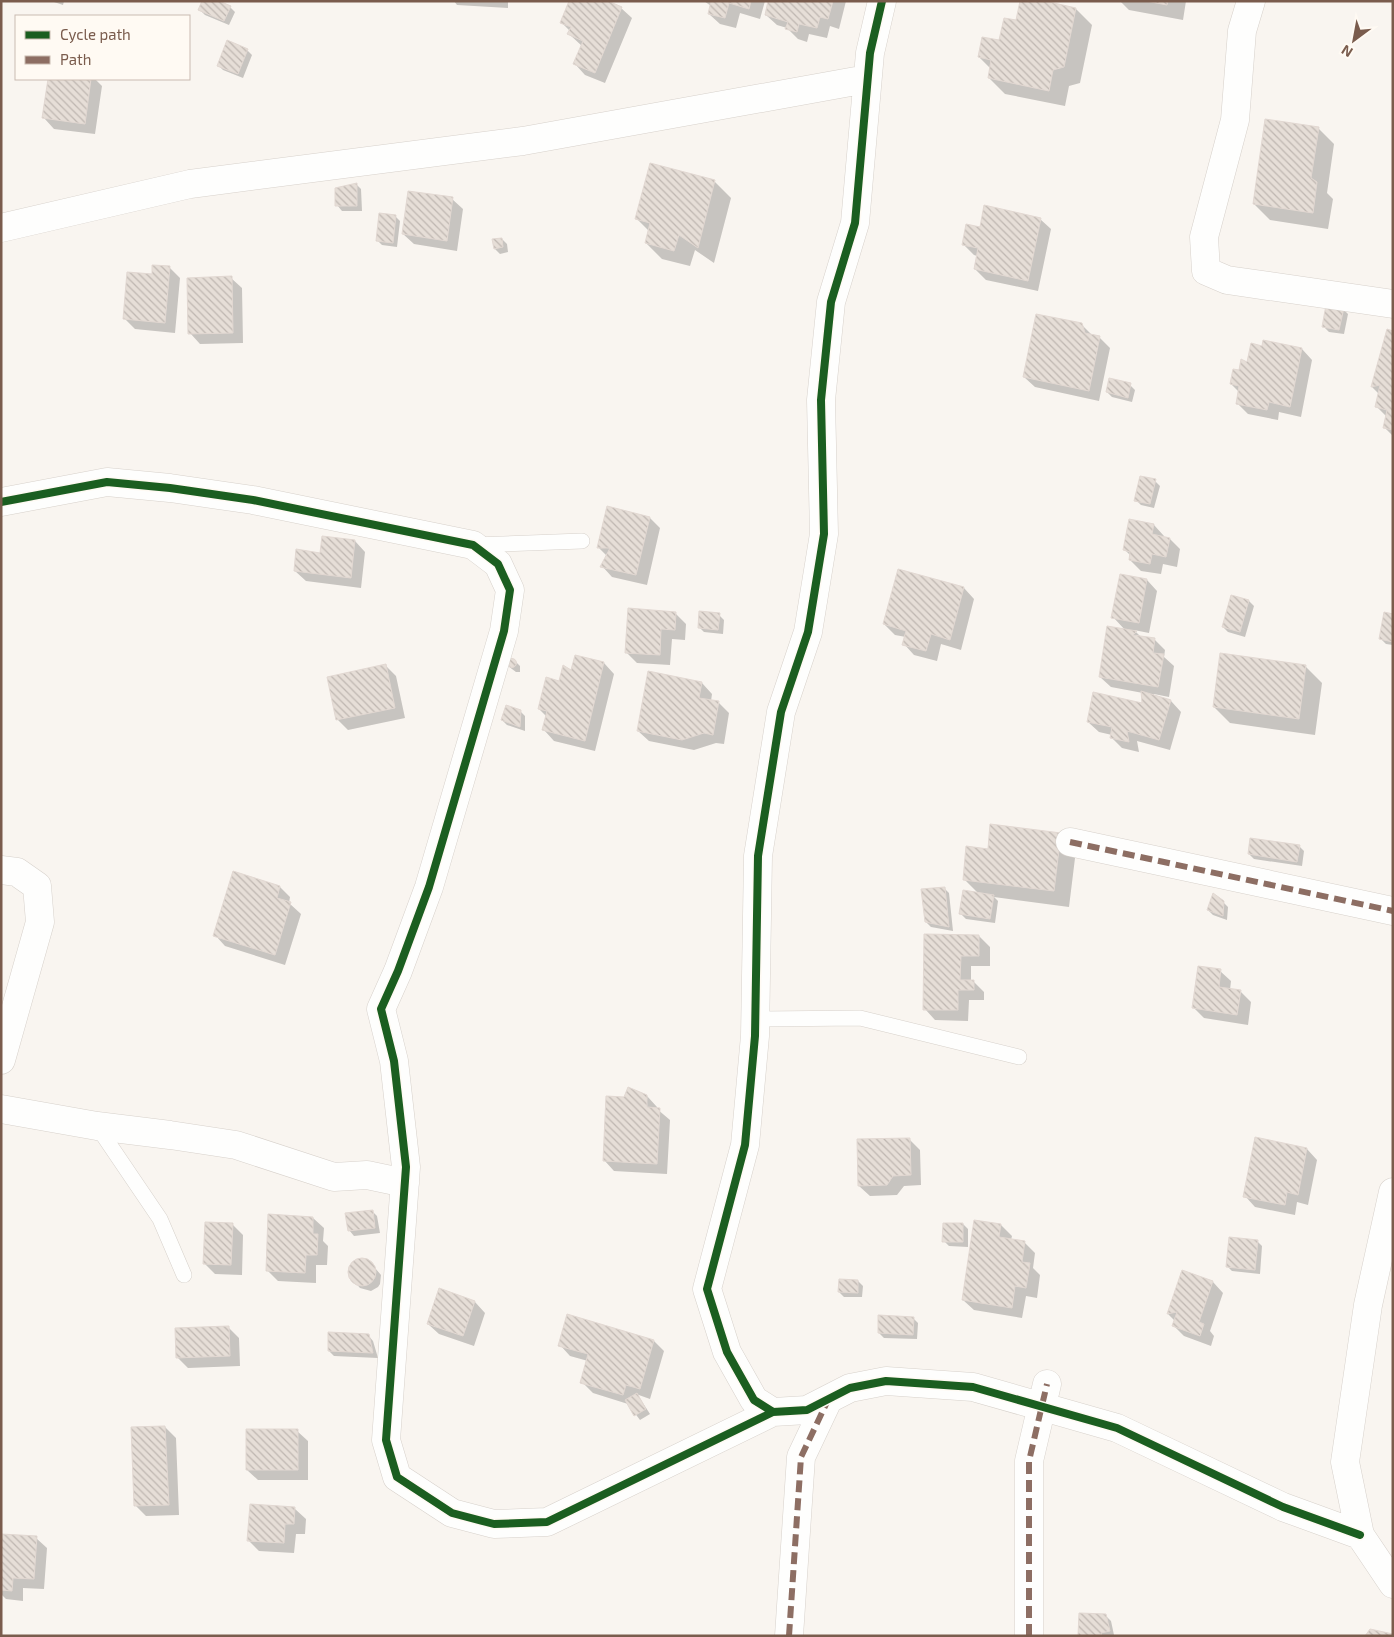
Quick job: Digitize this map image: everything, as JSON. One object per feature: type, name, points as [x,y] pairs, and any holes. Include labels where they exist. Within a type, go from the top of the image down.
[{"type":"street","points":[[773,1412],[754,1400],[727,1352],[707,1289],[745,1145],[755,1019],[758,856],[781,712],[808,632],[824,534],[821,400],[831,302],[855,223],[870,53],[882,1]]},
{"type":"street","points":[[1251,1],[1242,31],[1235,120],[1204,238],[1206,271],[1227,280],[1393,304]]},
{"type":"street","points":[[1,228],[190,184],[523,142],[867,79]]},
{"type":"street","points":[[1,502],[107,482],[170,488],[253,500],[473,545],[498,564],[510,590],[504,631],[429,887],[398,971],[381,1009],[394,1061],[406,1167],[386,1440],[397,1477],[452,1513],[494,1524],[547,1522],[773,1412],[807,1410],[850,1388],[886,1381],[973,1387],[1045,1396],[1283,1507],[1360,1534]]},
{"type":"street","points":[[1070,842],[1393,911]]},
{"type":"street","points":[[1,870],[17,872],[37,886],[40,922],[1,1060]]},
{"type":"street","points":[[1,1109],[97,1126],[170,1134],[236,1145],[334,1176],[367,1175],[405,1182]]},
{"type":"street","points":[[1393,1192],[1368,1305],[1345,1462],[1360,1534],[1393,1584]]},
{"type":"street","points":[[1029,1636],[1030,1461],[1045,1396]]},
{"type":"street","points":[[789,1636],[801,1457],[828,1400]]},
{"type":"lane","points":[[473,545],[582,541]]},
{"type":"lane","points":[[755,1019],[860,1018],[1019,1057]]},
{"type":"lane","points":[[97,1126],[160,1219],[184,1275]]},
{"type":"building","points":[[202,1],[219,1],[231,6],[224,21],[198,10]]},
{"type":"building","points":[[569,1],[608,1],[622,7],[595,73],[573,64],[583,41],[567,34],[571,27],[560,23]]},
{"type":"building","points":[[711,1],[751,1],[749,9],[729,3],[725,18],[708,14]]},
{"type":"building","points":[[768,1],[833,1],[828,19],[820,17],[817,28],[799,24],[797,32],[785,29],[788,22],[765,15]]},
{"type":"building","points":[[1020,1],[1045,1],[1076,8],[1064,67],[1053,70],[1049,91],[988,78],[991,60],[978,57],[982,37],[999,40],[1004,18],[1016,20]]},
{"type":"building","points":[[1146,1],[1168,1],[1167,5]]},
{"type":"building","points":[[227,40],[248,49],[238,74],[217,66]]},
{"type":"building","points":[[48,80],[91,80],[85,124],[42,118]]},
{"type":"building","points":[[1265,119],[1319,127],[1311,178],[1317,182],[1313,213],[1253,204]]},
{"type":"building","points":[[650,163],[715,180],[698,248],[679,235],[674,251],[645,243],[650,223],[635,219]]},
{"type":"building","points":[[357,183],[357,206],[335,206],[335,188]]},
{"type":"building","points":[[408,191],[453,197],[447,241],[402,234]]},
{"type":"building","points":[[984,205],[1041,218],[1028,281],[974,269],[978,248],[962,245],[966,224],[980,227]]},
{"type":"building","points":[[379,213],[396,215],[393,243],[376,241]]},
{"type":"building","points":[[502,238],[503,247],[494,249],[492,239]]},
{"type":"building","points":[[152,265],[170,266],[165,323],[123,319],[127,272],[152,274]]},
{"type":"building","points":[[232,276],[233,333],[188,334],[187,278]]},
{"type":"building","points":[[1326,305],[1344,308],[1339,330],[1322,327]]},
{"type":"building","points":[[1036,314],[1082,323],[1085,333],[1100,336],[1089,391],[1023,377]]},
{"type":"building","points":[[1387,329],[1393,331],[1393,430],[1383,428],[1387,410],[1375,407],[1380,385],[1371,387]]},
{"type":"building","points":[[1263,340],[1302,348],[1290,407],[1269,402],[1267,410],[1236,404],[1239,386],[1230,384],[1233,369],[1239,370],[1241,359],[1247,362],[1251,343],[1262,346]]},
{"type":"building","points":[[1109,378],[1131,383],[1128,398],[1106,392]]},
{"type":"building","points":[[1140,476],[1156,479],[1150,504],[1134,501]]},
{"type":"building","points":[[607,506],[650,517],[636,575],[600,567],[610,548],[597,548]]},
{"type":"building","points":[[1129,519],[1154,524],[1152,534],[1170,538],[1166,557],[1152,554],[1150,564],[1129,560],[1130,552],[1123,550]]},
{"type":"building","points":[[322,536],[355,540],[351,578],[294,571],[296,549],[320,553]]},
{"type":"building","points":[[898,569],[964,587],[950,640],[931,634],[926,651],[902,645],[906,631],[883,624]]},
{"type":"building","points":[[1120,574],[1147,579],[1139,623],[1111,618]]},
{"type":"building","points":[[1231,595],[1249,600],[1240,632],[1222,627]]},
{"type":"building","points":[[628,608],[676,612],[675,630],[661,629],[660,655],[625,653]]},
{"type":"building","points":[[699,611],[720,613],[718,630],[698,628]]},
{"type":"building","points":[[1384,612],[1393,614],[1393,642],[1379,639]]},
{"type":"building","points":[[1107,626],[1137,631],[1133,635],[1155,638],[1153,653],[1164,654],[1158,687],[1099,677]]},
{"type":"building","points":[[1220,653],[1306,665],[1299,719],[1213,707]]},
{"type":"building","points":[[575,655],[604,662],[585,741],[542,730],[547,711],[538,709],[546,677],[559,681],[563,665],[571,670]]},
{"type":"building","points":[[512,658],[517,663],[512,668],[507,663]]},
{"type":"building","points":[[386,664],[395,708],[336,720],[327,677]]},
{"type":"building","points":[[648,671],[702,682],[699,698],[719,701],[713,735],[704,733],[682,740],[637,731]]},
{"type":"building","points":[[1141,691],[1171,700],[1159,740],[1127,731],[1129,742],[1110,738],[1112,727],[1087,722],[1093,692],[1142,703]]},
{"type":"building","points":[[506,705],[521,710],[520,727],[501,720]]},
{"type":"building","points":[[990,824],[1061,833],[1054,891],[963,880],[966,846],[988,849]]},
{"type":"building","points":[[1250,838],[1300,845],[1297,862],[1248,854]]},
{"type":"building","points":[[233,871],[280,886],[277,898],[291,902],[275,955],[213,936]]},
{"type":"building","points":[[945,887],[949,927],[925,922],[921,889]]},
{"type":"building","points":[[963,890],[994,895],[990,919],[959,914]]},
{"type":"building","points":[[1213,893],[1224,901],[1223,916],[1207,910]]},
{"type":"building","points":[[924,934],[979,935],[979,956],[961,956],[960,980],[974,980],[974,990],[958,990],[958,1010],[923,1010]]},
{"type":"building","points":[[1198,966],[1221,969],[1219,987],[1241,990],[1237,1015],[1192,1008]]},
{"type":"building","points":[[628,1087],[647,1095],[647,1107],[660,1108],[657,1164],[603,1161],[606,1096],[624,1097]]},
{"type":"building","points":[[1255,1137],[1307,1148],[1298,1195],[1287,1192],[1285,1205],[1243,1197]]},
{"type":"building","points":[[910,1138],[911,1175],[893,1176],[887,1185],[858,1186],[857,1139]]},
{"type":"building","points":[[373,1210],[375,1228],[348,1231],[345,1213]]},
{"type":"building","points":[[268,1214],[313,1217],[313,1234],[318,1234],[317,1255],[306,1255],[305,1273],[266,1271]]},
{"type":"building","points":[[974,1220],[1001,1224],[999,1237],[1025,1241],[1022,1262],[1030,1263],[1026,1288],[1015,1286],[1012,1308],[962,1300]]},
{"type":"building","points":[[205,1222],[233,1223],[231,1265],[203,1264]]},
{"type":"building","points":[[943,1223],[963,1223],[963,1242],[942,1242]]},
{"type":"building","points":[[1229,1237],[1258,1240],[1255,1270],[1226,1267]]},
{"type":"building","points":[[362,1258],[372,1262],[376,1272],[372,1282],[362,1286],[352,1282],[348,1272],[352,1262]]},
{"type":"building","points":[[1182,1270],[1213,1281],[1199,1322],[1204,1324],[1200,1336],[1172,1326],[1177,1312],[1167,1314]]},
{"type":"building","points":[[839,1279],[858,1280],[858,1293],[838,1292]]},
{"type":"building","points":[[439,1288],[475,1301],[463,1336],[427,1324]]},
{"type":"building","points":[[567,1314],[654,1340],[640,1389],[626,1385],[623,1395],[580,1383],[588,1354],[558,1346]]},
{"type":"building","points":[[878,1315],[914,1317],[913,1335],[878,1333]]},
{"type":"building","points":[[229,1326],[230,1356],[176,1358],[175,1328]]},
{"type":"building","points":[[328,1332],[369,1334],[373,1353],[328,1351]]},
{"type":"building","points":[[637,1393],[646,1409],[634,1416],[625,1400]]},
{"type":"building","points":[[165,1426],[169,1505],[134,1506],[131,1427]]},
{"type":"building","points":[[246,1429],[298,1429],[298,1470],[246,1470]]},
{"type":"building","points":[[250,1504],[295,1507],[294,1524],[285,1524],[284,1543],[247,1541]]},
{"type":"building","points":[[1,1534],[37,1536],[34,1579],[13,1578],[12,1591],[1,1590]]},
{"type":"building","points":[[1079,1613],[1106,1614],[1110,1631],[1101,1633],[1102,1636],[1078,1636]]},
{"type":"building","points":[[1370,1629],[1393,1634],[1393,1636],[1365,1636]]},
{"type":"marked path","points":[[1070,842],[1393,911]]},
{"type":"marked path","points":[[1029,1636],[1029,1461],[1047,1384]]},
{"type":"marked path","points":[[789,1636],[801,1457],[828,1400]]},
{"type":"cycle path","points":[[882,1],[870,53],[855,223],[831,302],[821,400],[824,534],[808,632],[781,712],[758,856],[755,1036],[745,1145],[707,1289],[727,1352],[754,1400],[773,1412],[807,1410],[850,1388],[886,1381],[973,1387],[1117,1428],[1283,1507],[1360,1535]]},
{"type":"cycle path","points":[[1,502],[107,482],[170,488],[253,500],[473,545],[498,564],[510,590],[504,631],[429,887],[398,971],[381,1009],[394,1061],[406,1167],[386,1440],[397,1477],[452,1513],[494,1524],[547,1522],[773,1412]]}]
